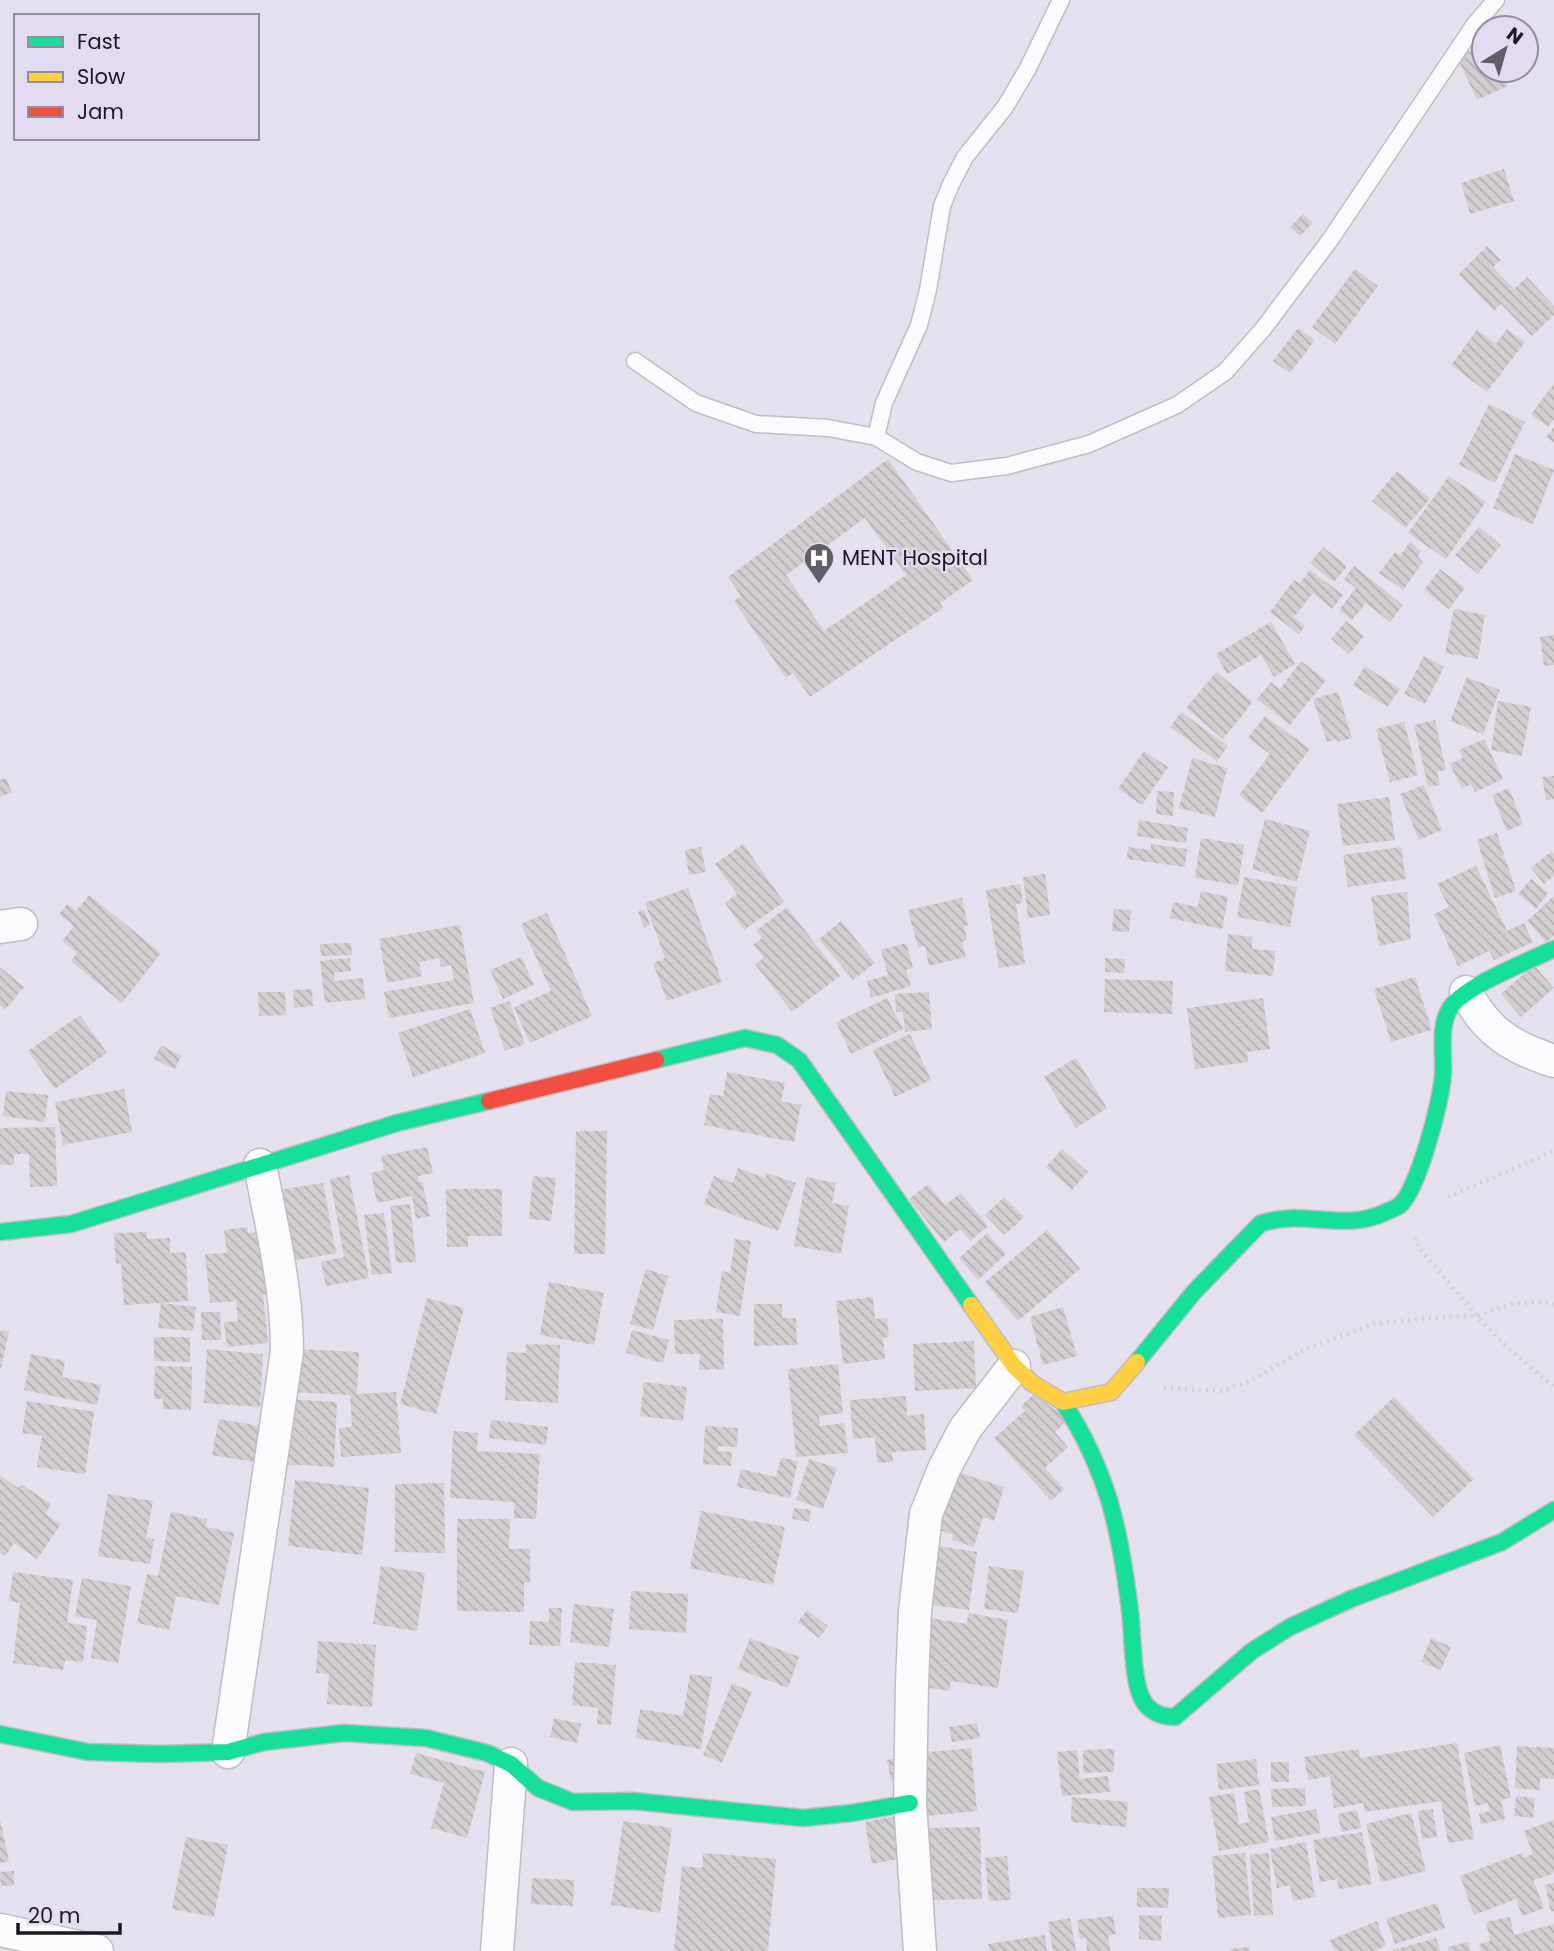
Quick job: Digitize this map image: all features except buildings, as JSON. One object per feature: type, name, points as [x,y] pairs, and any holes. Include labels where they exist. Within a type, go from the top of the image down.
[{"type":"street","points":[[1063,1402],[1111,1392],[1194,1292],[1260,1224],[1289,1217],[1356,1222],[1376,1217],[1401,1205],[1418,1172],[1434,1124],[1443,1077],[1445,1021],[1449,1009],[1466,992],[1554,949]]},
{"type":"street","points":[[1466,992],[1474,1009],[1504,1039],[1524,1051],[1554,1061]]},
{"type":"street","points":[[0,1232],[71,1224],[397,1123],[745,1038],[778,1045],[799,1060],[1014,1366],[1031,1383],[1063,1402],[1081,1425],[1112,1503],[1123,1560],[1138,1690],[1144,1704],[1155,1714],[1165,1718],[1175,1717],[1252,1651],[1290,1627],[1351,1599],[1502,1542],[1554,1510]]},
{"type":"street","points":[[228,1752],[287,1352],[287,1320],[280,1257],[260,1165]]},
{"type":"street","points":[[920,1951],[910,1803],[915,1611],[926,1514],[944,1469],[965,1429],[1014,1366]]},
{"type":"street","points":[[0,1734],[88,1752],[160,1754],[228,1752],[264,1742],[344,1733],[426,1738],[487,1753],[511,1764],[538,1788],[573,1802],[633,1801],[803,1818],[910,1803]]},
{"type":"street","points":[[497,1951],[511,1764]]},
{"type":"street","points":[[0,1930],[97,1951]]},
{"type":"lane","points":[[877,437],[884,403],[919,324],[946,195],[965,157],[1005,107],[1027,70],[1061,0]]},
{"type":"lane","points":[[635,361],[696,404],[756,424],[828,428],[877,437],[917,462],[951,473],[1007,466],[1089,444],[1177,405],[1225,372],[1263,329],[1331,240],[1475,24],[1496,0]]},
{"type":"path","points":[[1554,1151],[1444,1198],[1401,1205],[1420,1250],[1508,1349],[1554,1387]]},
{"type":"path","points":[[1161,1389],[1221,1391],[1253,1380],[1305,1349],[1374,1324],[1477,1316],[1511,1304],[1544,1302],[1554,1305]]},
{"type":"traffic: fast","points":[[1137,1362],[1194,1292],[1260,1224],[1291,1218],[1338,1221],[1370,1218],[1400,1205],[1414,1182],[1434,1122],[1442,1086],[1444,1024],[1449,1010],[1467,992],[1554,949]]},
{"type":"traffic: fast","points":[[656,1060],[745,1038],[777,1045],[799,1060],[971,1305]]},
{"type":"traffic: fast","points":[[0,1232],[71,1224],[397,1123],[489,1101]]},
{"type":"traffic: fast","points":[[1063,1402],[1091,1453],[1110,1502],[1122,1554],[1139,1691],[1144,1703],[1152,1711],[1163,1715],[1175,1717],[1252,1651],[1290,1627],[1351,1599],[1502,1542],[1554,1510]]},
{"type":"traffic: fast","points":[[0,1734],[88,1752],[160,1754],[228,1752],[264,1742],[344,1733],[426,1738],[487,1753],[511,1764],[538,1788],[573,1802],[633,1801],[803,1818],[910,1803]]},
{"type":"traffic: slow","points":[[971,1305],[1014,1366],[1032,1383],[1063,1402],[1111,1392],[1137,1362]]},
{"type":"traffic: jam","points":[[489,1101],[656,1060]]},
{"type":"place","name":"MENT Hospital","points":[[819,585]]}]
